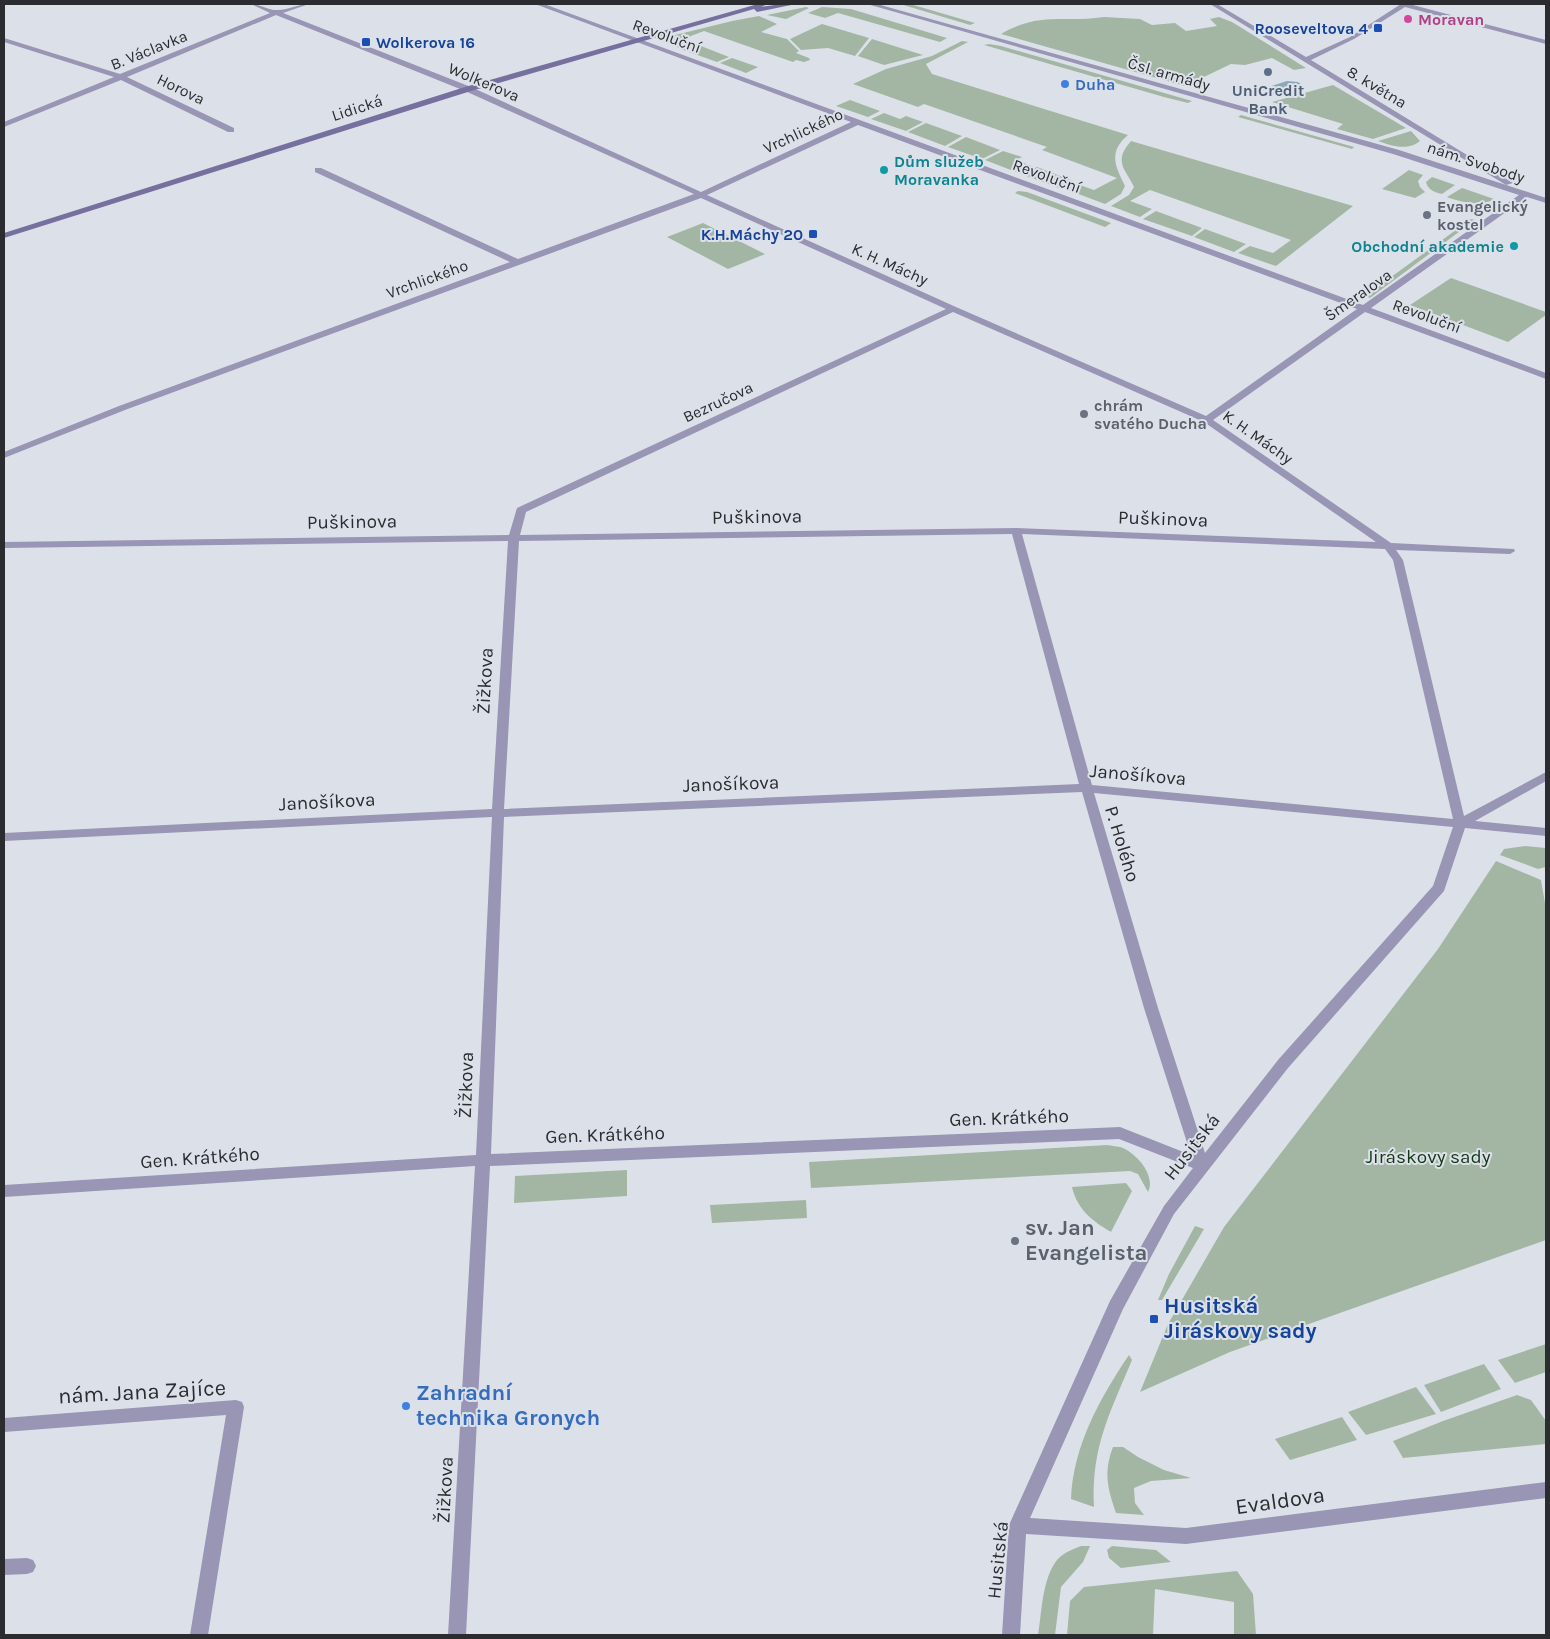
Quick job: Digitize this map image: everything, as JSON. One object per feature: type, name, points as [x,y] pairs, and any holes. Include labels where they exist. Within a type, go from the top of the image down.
[{"type":"main road","name":"Lidická","points":[[4,236],[468,89],[765,4]]},
{"type":"main road","name":"Lidická","points":[[722,17],[793,4]]},
{"type":"street","name":"Wolkerova","points":[[254,4],[468,89],[700,195]]},
{"type":"street","name":"B. Václavka","points":[[4,125],[276,14],[306,4]]},
{"type":"street","name":"Revoluční","points":[[538,4],[1546,376]]},
{"type":"street","name":"Čsl. armády","points":[[870,4],[1396,152]]},
{"type":"street","name":"Čsl. armády","points":[[890,4],[934,22]]},
{"type":"street","name":"8. května","points":[[1214,4],[1526,194]]},
{"type":"street","points":[[1306,60],[1352,38],[1405,4],[1546,42]]},
{"type":"street","name":"Horova","points":[[4,40],[121,77],[231,130]]},
{"type":"street","name":"Vrchlického","points":[[4,455],[122,408],[700,195],[858,122]]},
{"type":"street","name":"nám. Svobody","points":[[1396,152],[1546,201]]},
{"type":"street","points":[[318,170],[517,262]]},
{"type":"street","name":"Šmeralova","points":[[1207,420],[1526,194]]},
{"type":"street","name":"K. H. Máchy","points":[[700,195],[953,309],[1207,420],[1388,546],[1398,560],[1460,824]]},
{"type":"street","name":"Bezručova","points":[[514,537],[521,510],[953,309]]},
{"type":"street","name":"Puškinova","points":[[4,545],[1016,531],[1510,551]]},
{"type":"street","name":"P. Holého","points":[[1016,531],[1086,788],[1175,1087],[1202,1166]]},
{"type":"street","name":"Žižkova","points":[[457,1635],[483,1160],[498,813],[514,537]]},
{"type":"street","points":[[1460,824],[1546,776]]},
{"type":"street","name":"Janošíkova","points":[[4,837],[498,813],[1086,788],[1546,832]]},
{"type":"street","name":"Husitská","points":[[1011,1635],[1018,1525],[1116,1306],[1169,1210],[1283,1064],[1439,888],[1460,824]]},
{"type":"street","name":"Gen. Krátkého","points":[[4,1190],[483,1160],[1120,1133],[1202,1166]]},
{"type":"street","name":"nám. Jana Zajíce","points":[[4,1425],[236,1407],[199,1635]]},
{"type":"street","name":"Evaldova","points":[[1018,1525],[1186,1536],[1546,1490]]},
{"type":"street","points":[[4,1567],[27,1566]]},
{"type":"green space","points":[[900,4],[910,4],[975,23],[970,25]]},
{"type":"green space","points":[[822,7],[851,9],[947,38],[940,42],[838,13],[825,18],[808,13]]},
{"type":"green space","points":[[809,8],[786,19],[767,15]]},
{"type":"green space","points":[[759,16],[777,24],[761,32],[787,39],[799,51],[796,53],[810,60],[804,62],[796,60],[793,62],[704,31],[683,39],[699,45],[686,51],[659,39],[732,21]]},
{"type":"green space","points":[[1104,17],[1140,19],[1152,25],[1175,23],[1186,31],[1217,26],[1210,19],[1219,17],[1232,22],[1306,68],[1294,70],[1272,58],[1245,65],[1231,64],[1185,86],[1001,34],[1028,22],[1040,20]]},
{"type":"green space","points":[[822,24],[869,38],[855,56],[828,48],[801,50],[790,39]]},
{"type":"green space","points":[[872,39],[923,55],[884,65],[858,56]]},
{"type":"green space","points":[[962,41],[968,42],[926,64],[932,74],[1128,135],[1118,147],[1115,159],[1118,172],[1125,186],[1121,194],[1105,204],[1065,189],[1077,184],[1094,190],[1117,178],[1042,150],[1047,147],[924,104],[918,107],[853,84],[886,69],[932,56]]},
{"type":"green space","points":[[989,44],[1192,101],[1188,103],[1164,97],[984,45]]},
{"type":"green space","points":[[701,46],[729,57],[717,62],[689,52]]},
{"type":"green space","points":[[732,58],[758,67],[746,73],[720,63]]},
{"type":"green space","points":[[1333,85],[1406,128],[1373,139],[1337,129],[1343,124],[1272,102]]},
{"type":"green space","points":[[850,100],[880,111],[868,117],[836,106]]},
{"type":"green space","points":[[884,113],[900,119],[906,116],[923,122],[906,131],[871,119]]},
{"type":"green space","points":[[1241,115],[1354,147],[1352,149],[1238,117]]},
{"type":"green space","points":[[926,123],[962,136],[945,146],[908,132]]},
{"type":"green space","points":[[1411,131],[1420,141],[1410,146],[1394,146],[1378,141]]},
{"type":"green space","points":[[966,137],[1000,150],[982,159],[948,147]]},
{"type":"green space","points":[[1131,141],[1353,206],[1276,266],[1238,253],[1250,246],[1273,253],[1291,240],[1150,190],[1130,201],[1152,209],[1140,217],[1111,206],[1129,195],[1134,187],[1122,165],[1123,154]]},
{"type":"green space","points":[[1003,151],[1022,157],[1016,160],[1034,167],[1021,174],[985,160]]},
{"type":"green space","points":[[1037,167],[1073,181],[1059,188],[1024,175]]},
{"type":"green space","points":[[1409,170],[1423,175],[1418,181],[1420,187],[1425,192],[1415,198],[1382,189]]},
{"type":"green space","points":[[1432,177],[1455,185],[1442,194],[1436,192],[1430,189],[1426,182]]},
{"type":"green space","points":[[1462,188],[1494,199],[1484,203],[1477,203],[1458,201],[1447,197]]},
{"type":"green space","points":[[1018,191],[1027,192],[1111,223],[1105,227],[1015,193]]},
{"type":"green space","points":[[1156,211],[1202,228],[1192,236],[1143,219]]},
{"type":"green space","points":[[1471,219],[1475,220],[1370,298],[1365,296]]},
{"type":"green space","points":[[703,223],[765,254],[728,269],[667,237]]},
{"type":"green space","points":[[1205,229],[1246,244],[1234,252],[1194,237]]},
{"type":"green space","points":[[1451,278],[1546,312],[1546,315],[1508,342],[1410,305]]},
{"type":"green space","points":[[1525,846],[1546,848],[1546,867],[1538,869],[1500,855],[1504,849]]},
{"type":"green space","name":"Jiráskovy sady","points":[[1496,861],[1541,880],[1546,909],[1546,1240],[1230,1352],[1140,1392],[1168,1324],[1224,1227],[1438,949]]},
{"type":"green space","points":[[1107,1145],[1123,1148],[1140,1161],[1150,1179],[1148,1192],[1138,1174],[1130,1171],[811,1188],[809,1162]]},
{"type":"green space","points":[[627,1170],[627,1196],[514,1203],[515,1176]]},
{"type":"green space","points":[[1126,1183],[1132,1191],[1111,1232],[1086,1214],[1074,1195],[1072,1187]]},
{"type":"green space","points":[[806,1200],[807,1218],[712,1223],[710,1205]]},
{"type":"green space","points":[[1195,1226],[1204,1229],[1162,1300],[1158,1300],[1169,1274]]},
{"type":"green space","points":[[1546,1344],[1546,1372],[1515,1383],[1498,1360]]},
{"type":"green space","points":[[1129,1355],[1132,1360],[1110,1414],[1099,1448],[1094,1486],[1094,1507],[1071,1499],[1077,1460],[1098,1405]]},
{"type":"green space","points":[[1484,1364],[1501,1389],[1441,1412],[1424,1385]]},
{"type":"green space","points":[[1416,1387],[1436,1414],[1366,1435],[1348,1412]]},
{"type":"green space","points":[[1517,1395],[1531,1400],[1546,1421],[1546,1444],[1403,1458],[1393,1441],[1443,1421]]},
{"type":"green space","points":[[1342,1417],[1357,1440],[1290,1460],[1275,1439]]},
{"type":"green space","points":[[1113,1447],[1123,1447],[1164,1470],[1191,1478],[1151,1481],[1134,1488],[1135,1503],[1144,1515],[1116,1513],[1107,1473]]},
{"type":"green space","points":[[1081,1546],[1090,1546],[1083,1562],[1061,1587],[1055,1635],[1038,1635],[1048,1576],[1062,1555]]},
{"type":"green space","points":[[1112,1546],[1156,1550],[1171,1562],[1121,1568],[1109,1558],[1107,1550]]},
{"type":"green space","points":[[1237,1571],[1253,1594],[1256,1635],[1234,1635],[1234,1602],[1155,1589],[1153,1635],[1067,1635],[1070,1601],[1084,1587]]},
{"type":"water","points":[[1287,81],[1298,82],[1305,87],[1277,95],[1266,93],[1262,89]]},
{"type":"place","name":"Moravan","points":[[1408,19]]},
{"type":"place","name":"Rooseveltova 4","points":[[1378,28]]},
{"type":"place","name":"Wolkerova 16","points":[[366,42]]},
{"type":"place","name":"UniCredit Bank","points":[[1268,72]]},
{"type":"place","name":"Duha","points":[[1065,84]]},
{"type":"place","name":"Dům služeb Moravanka","points":[[884,170]]},
{"type":"place","name":"Evangelický kostel","points":[[1427,215]]},
{"type":"place","name":"K.H.Máchy 20","points":[[813,234]]},
{"type":"place","name":"Obchodní akademie","points":[[1514,246]]},
{"type":"place","name":"chrám svatého Ducha","points":[[1084,414]]},
{"type":"place","name":"sv. Jan Evangelista","points":[[1015,1241]]},
{"type":"place","name":"Husitská Jiráskovy sady","points":[[1154,1319]]},
{"type":"place","name":"Zahradní technika Gronych","points":[[406,1406]]}]
